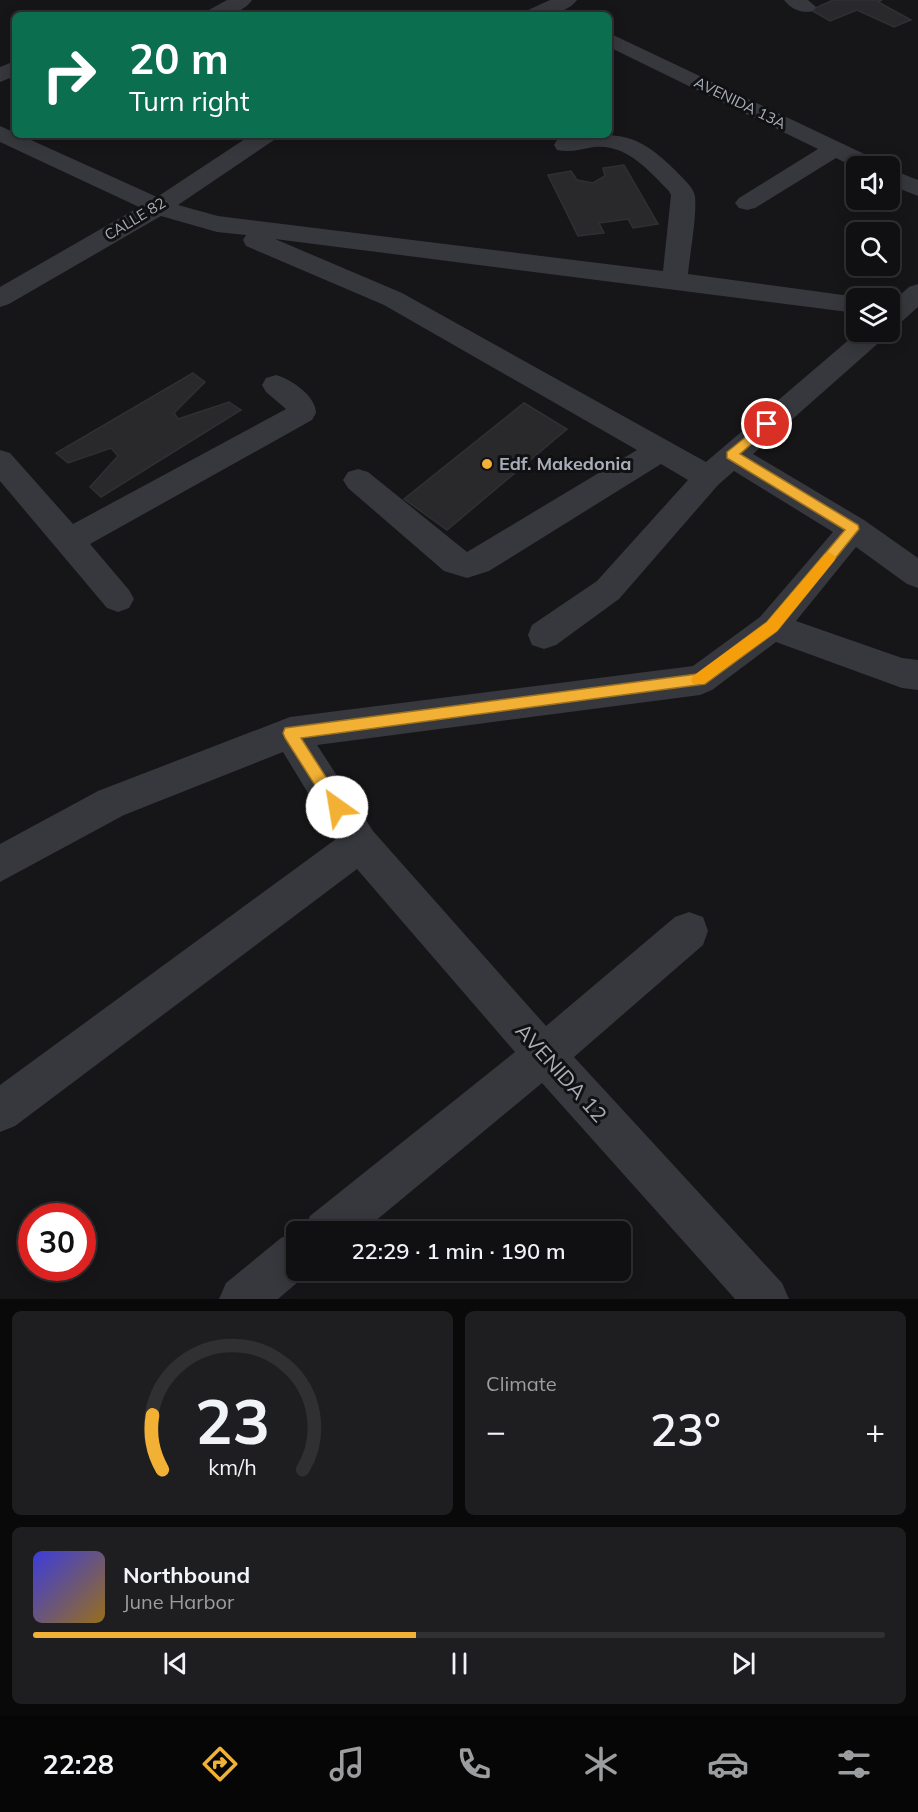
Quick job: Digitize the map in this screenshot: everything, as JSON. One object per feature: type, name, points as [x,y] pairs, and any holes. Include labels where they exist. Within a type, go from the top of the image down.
[{"type":"street","points":[[220,12],[242,0]]},
{"type":"street","points":[[542,10],[567,0]]},
{"type":"street","name":"AVENIDA 13A","points":[[612,40],[850,156]]},
{"type":"street","points":[[0,133],[158,207],[217,225],[393,298],[708,477]]},
{"type":"street","name":"CALLE 82","points":[[0,298],[158,207],[262,138]]},
{"type":"street","points":[[565,145],[604,140],[623,142],[634,147],[678,187],[682,195],[675,281]]},
{"type":"street","points":[[747,203],[834,148]]},
{"type":"street","points":[[900,181],[918,189]]},
{"type":"street","points":[[217,225],[846,303]]},
{"type":"street","points":[[544,636],[608,590],[708,477],[861,342]]},
{"type":"street","points":[[69,541],[302,413],[302,407],[276,385]]},
{"type":"street","points":[[358,480],[455,562],[467,565],[478,562],[660,450]]},
{"type":"street","points":[[731,455],[853,529],[918,575]]},
{"type":"street","points":[[0,461],[118,599]]},
{"type":"street","points":[[0,864],[111,803],[290,733],[700,680],[772,627],[853,529]]},
{"type":"street","points":[[772,627],[902,673],[918,675]]},
{"type":"street","name":"AVENIDA 12","points":[[290,733],[360,844],[544,1055],[766,1299]]},
{"type":"street","points":[[0,1111],[360,844]]},
{"type":"street","points":[[340,1221],[544,1055],[689,931]]},
{"type":"street","points":[[242,1299],[286,1263]]},
{"type":"building","points":[[833,0],[882,0],[878,2],[911,20],[894,27],[857,10],[830,21],[811,10]]},
{"type":"building","points":[[624,165],[658,224],[633,228],[628,219],[599,223],[604,233],[578,236],[548,175],[571,171],[577,180],[593,183],[605,176],[603,168]]},
{"type":"building","points":[[193,373],[205,382],[174,413],[178,419],[229,402],[241,410],[101,497],[90,487],[118,456],[111,448],[68,463],[56,453]]},
{"type":"building","name":"Edf. Makedonia","points":[[524,403],[567,429],[447,530],[404,499]]},
{"type":"slow traffic","points":[[698,680],[772,627],[829,557]]},
{"type":"place","name":"Edf. Makedonia","points":[[487,464]]},
{"type":"route","points":[[337,807],[290,733],[700,680],[772,627],[853,529],[731,455],[767,424]]}]
